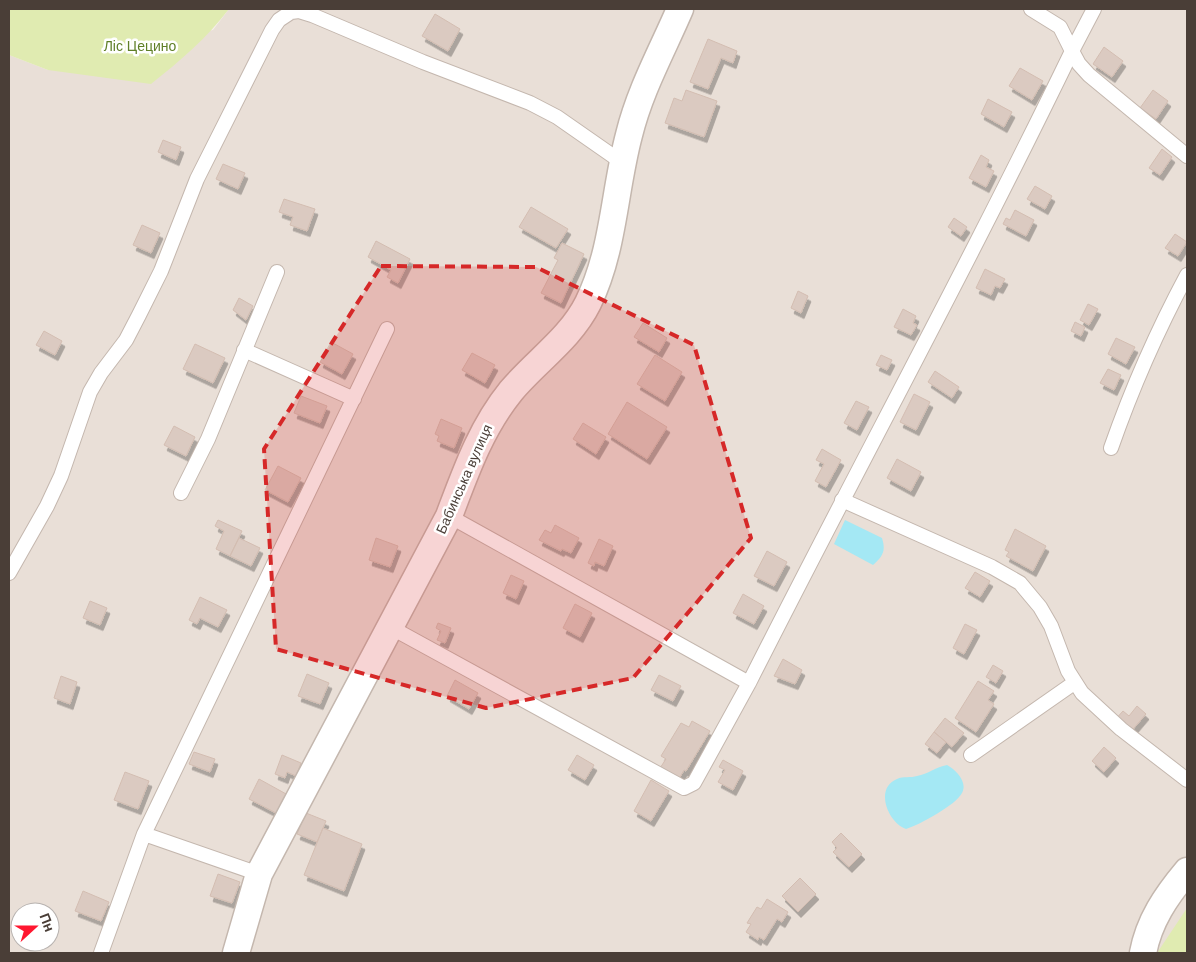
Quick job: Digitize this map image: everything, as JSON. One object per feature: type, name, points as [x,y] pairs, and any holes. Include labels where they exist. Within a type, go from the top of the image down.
[{"type":"street","name":"Бабинська вулиця","points":[[236,953],[259,874],[449,516],[473,453],[488,422],[522,379],[562,341],[587,303],[599,275],[609,242],[623,163],[641,94],[680,9]]},
{"type":"street","points":[[1143,953],[1153,919],[1168,895],[1187,871]]},
{"type":"lane","points":[[1031,9],[1060,27],[1079,64],[1088,75],[1187,156]]},
{"type":"lane","points":[[390,627],[684,788],[694,783],[749,683],[842,500],[966,267],[1094,9]]},
{"type":"lane","points":[[9,574],[47,506],[61,476],[90,392],[101,372],[126,340],[161,271],[197,179],[272,30],[285,15],[299,11],[312,15],[423,62],[521,99],[557,117],[623,163]]},
{"type":"lane","points":[[181,494],[208,439],[277,272]]},
{"type":"lane","points":[[1111,448],[1131,392],[1151,346],[1187,275]]},
{"type":"lane","points":[[101,953],[144,834],[387,330]]},
{"type":"lane","points":[[244,350],[354,399]]},
{"type":"lane","points":[[842,500],[992,567],[1020,583],[1040,607],[1051,626],[1074,682],[1121,728],[1187,780]]},
{"type":"lane","points":[[449,516],[749,683]]},
{"type":"lane","points":[[971,755],[1074,682]]},
{"type":"lane","points":[[144,834],[259,874]]},
{"type":"highlighted area","points":[[381,266],[536,267],[694,345],[751,538],[633,678],[486,708],[276,649],[264,449]]},
{"type":"shaded area","points":[[229,9],[1187,9],[1187,953],[9,953],[9,55],[48,70],[213,30]]},
{"type":"green space","name":"Ліс Цецино","points":[[9,9],[229,9],[193,49],[151,84],[48,70],[9,55]]},
{"type":"green space","points":[[1187,908],[1187,953],[1157,953]]},
{"type":"water","points":[[845,520],[882,538],[883,553],[873,565],[834,544]]},
{"type":"water","points":[[947,765],[957,773],[962,781],[963,789],[958,798],[937,814],[906,829],[894,820],[889,813],[885,797],[890,783],[899,778],[915,777]]},
{"type":"building","points":[[435,14],[460,29],[448,51],[422,36]]},
{"type":"building","points":[[708,39],[737,51],[733,63],[721,58],[708,89],[690,82]]},
{"type":"building","points":[[1104,47],[1123,61],[1112,77],[1093,64]]},
{"type":"building","points":[[1020,68],[1043,81],[1032,100],[1009,86]]},
{"type":"building","points":[[686,90],[717,101],[704,137],[665,123],[674,98],[682,101]]},
{"type":"building","points":[[1153,90],[1168,101],[1156,119],[1140,108]]},
{"type":"building","points":[[988,99],[1012,112],[1004,127],[981,114]]},
{"type":"building","points":[[163,140],[181,147],[176,160],[158,152]]},
{"type":"building","points":[[1162,149],[1172,157],[1160,175],[1149,168]]},
{"type":"building","points":[[981,155],[989,160],[986,167],[994,171],[986,187],[969,178]]},
{"type":"building","points":[[223,164],[245,173],[238,189],[216,179]]},
{"type":"building","points":[[1035,186],[1052,196],[1045,209],[1027,199]]},
{"type":"building","points":[[284,199],[315,209],[307,231],[290,225],[293,217],[279,212]]},
{"type":"building","points":[[531,207],[568,229],[556,248],[519,227]]},
{"type":"building","points":[[1015,210],[1034,220],[1026,236],[1003,224],[1006,218],[1010,220]]},
{"type":"building","points":[[954,218],[967,227],[961,236],[948,227]]},
{"type":"building","points":[[142,225],[160,233],[151,253],[133,245]]},
{"type":"building","points":[[1175,234],[1187,242],[1178,256],[1165,248]]},
{"type":"building","points":[[376,241],[410,259],[398,283],[387,277],[391,270],[368,257]]},
{"type":"building","points":[[562,243],[584,254],[561,303],[541,293],[558,260],[554,258]]},
{"type":"building","points":[[985,269],[1005,279],[1000,288],[995,286],[991,295],[976,288]]},
{"type":"building","points":[[798,291],[808,296],[801,313],[791,308]]},
{"type":"building","points":[[239,298],[253,306],[246,320],[233,310]]},
{"type":"building","points":[[1088,304],[1098,309],[1089,325],[1080,320]]},
{"type":"building","points":[[903,309],[916,316],[913,323],[917,325],[911,335],[894,327]]},
{"type":"building","points":[[1075,322],[1085,327],[1081,336],[1071,331]]},
{"type":"building","points":[[643,323],[667,338],[659,352],[634,337]]},
{"type":"building","points":[[44,331],[62,341],[55,355],[36,345]]},
{"type":"building","points":[[1116,338],[1135,347],[1126,364],[1108,354]]},
{"type":"building","points":[[331,342],[353,354],[342,374],[320,362]]},
{"type":"building","points":[[195,344],[225,358],[213,383],[183,369]]},
{"type":"building","points":[[472,353],[495,365],[485,383],[462,370]]},
{"type":"building","points":[[655,355],[682,372],[665,401],[637,384]]},
{"type":"building","points":[[881,355],[892,360],[887,370],[876,365]]},
{"type":"building","points":[[1108,369],[1121,375],[1114,390],[1100,383]]},
{"type":"building","points":[[935,371],[959,387],[952,398],[928,382]]},
{"type":"building","points":[[914,394],[930,402],[916,430],[900,422]]},
{"type":"building","points":[[301,396],[327,406],[320,423],[294,413]]},
{"type":"building","points":[[856,401],[869,407],[857,430],[844,423]]},
{"type":"building","points":[[627,402],[667,427],[647,459],[608,434]]},
{"type":"building","points":[[441,419],[462,428],[454,448],[437,441],[439,436],[435,434]]},
{"type":"building","points":[[583,423],[606,437],[596,454],[573,439]]},
{"type":"building","points":[[174,426],[195,437],[186,456],[164,445]]},
{"type":"building","points":[[822,449],[841,460],[826,487],[815,481],[824,464],[816,460]]},
{"type":"building","points":[[897,459],[921,472],[911,491],[887,478]]},
{"type":"building","points":[[278,466],[301,478],[288,502],[265,490]]},
{"type":"building","points":[[218,520],[242,531],[230,556],[216,549],[224,531],[215,526]]},
{"type":"building","points":[[555,525],[579,538],[571,553],[562,549],[561,551],[539,540],[545,530],[551,533]]},
{"type":"building","points":[[1015,529],[1046,546],[1033,571],[1006,556],[1009,552],[1005,550]]},
{"type":"building","points":[[239,538],[260,548],[251,566],[230,556]]},
{"type":"building","points":[[376,538],[398,546],[390,567],[369,560]]},
{"type":"building","points":[[599,539],[613,546],[604,566],[595,562],[594,566],[588,563]]},
{"type":"building","points":[[767,551],[787,562],[774,586],[754,576]]},
{"type":"building","points":[[975,572],[990,581],[980,597],[965,588]]},
{"type":"building","points":[[511,575],[524,581],[516,599],[503,593]]},
{"type":"building","points":[[743,594],[764,606],[754,624],[733,613]]},
{"type":"building","points":[[200,597],[227,610],[218,627],[200,618],[197,624],[189,620]]},
{"type":"building","points":[[90,601],[107,608],[100,625],[83,618]]},
{"type":"building","points":[[575,604],[592,613],[580,637],[563,628]]},
{"type":"building","points":[[438,623],[451,628],[445,643],[437,640],[441,631],[436,628]]},
{"type":"building","points":[[965,624],[977,630],[964,654],[953,648]]},
{"type":"building","points":[[783,659],[802,670],[795,684],[774,676]]},
{"type":"building","points":[[993,665],[1003,671],[996,683],[986,677]]},
{"type":"building","points":[[307,674],[329,683],[320,704],[298,696]]},
{"type":"building","points":[[659,675],[681,686],[673,701],[651,690]]},
{"type":"building","points":[[61,676],[77,682],[70,704],[54,698]]},
{"type":"building","points":[[455,680],[478,693],[469,709],[447,696]]},
{"type":"building","points":[[978,681],[994,691],[988,700],[994,704],[976,732],[955,718]]},
{"type":"building","points":[[1137,706],[1146,714],[1129,734],[1114,721],[1123,711],[1129,716]]},
{"type":"building","points":[[945,718],[964,733],[952,747],[934,732]]},
{"type":"building","points":[[692,721],[710,731],[686,771],[684,770],[679,779],[660,768],[666,759],[661,756],[681,723],[689,727]]},
{"type":"building","points":[[934,732],[946,742],[937,753],[925,744]]},
{"type":"building","points":[[1104,747],[1116,758],[1104,772],[1092,761]]},
{"type":"building","points":[[194,752],[215,759],[210,772],[189,764]]},
{"type":"building","points":[[282,755],[301,763],[296,776],[287,772],[285,778],[275,774]]},
{"type":"building","points":[[577,755],[594,765],[585,780],[568,770]]},
{"type":"building","points":[[723,760],[743,771],[733,790],[718,782],[725,770],[719,767]]},
{"type":"building","points":[[125,772],[149,781],[138,809],[114,800]]},
{"type":"building","points":[[259,779],[288,795],[278,814],[249,799]]},
{"type":"building","points":[[651,780],[669,791],[651,821],[634,811]]},
{"type":"building","points":[[306,813],[326,821],[317,842],[297,834]]},
{"type":"building","points":[[323,828],[362,844],[344,891],[304,875]]},
{"type":"building","points":[[841,833],[862,854],[849,867],[833,852],[837,848],[832,842]]},
{"type":"building","points":[[218,874],[240,882],[232,903],[210,896]]},
{"type":"building","points":[[800,878],[816,894],[798,912],[782,896]]},
{"type":"building","points":[[83,891],[109,902],[101,921],[75,911]]},
{"type":"building","points":[[767,899],[788,912],[782,922],[777,919],[764,940],[759,937],[758,940],[746,932],[751,924],[747,923],[757,907],[761,909]]}]
